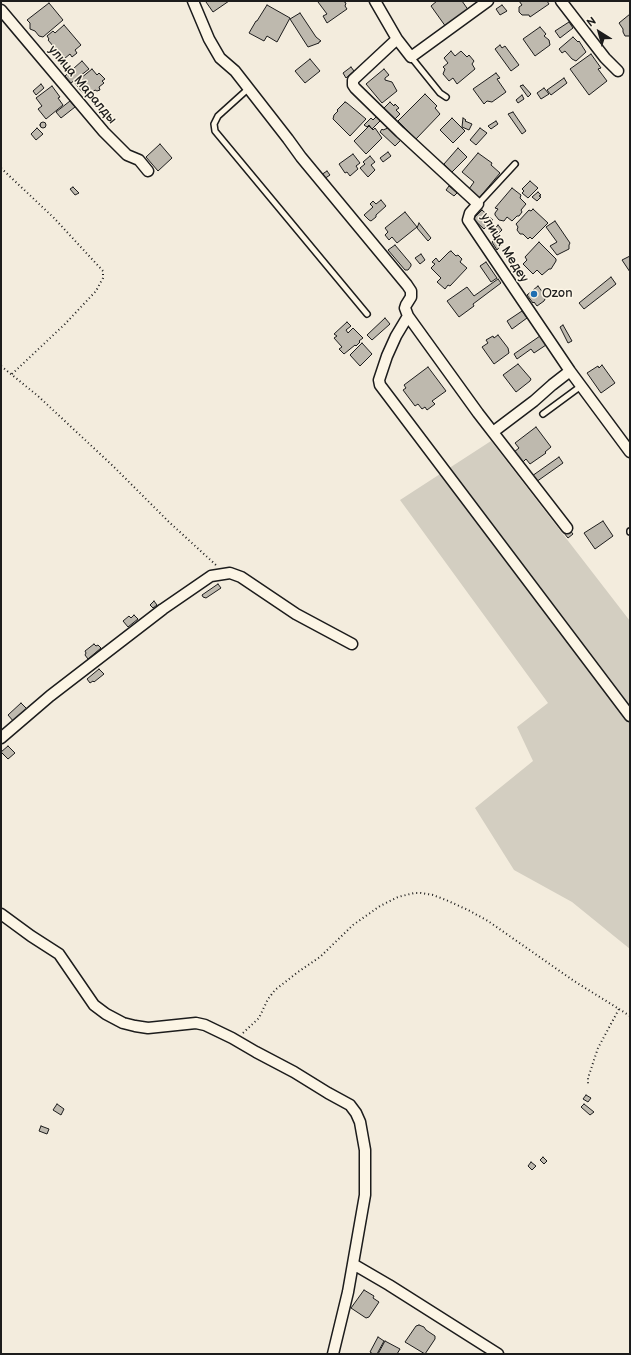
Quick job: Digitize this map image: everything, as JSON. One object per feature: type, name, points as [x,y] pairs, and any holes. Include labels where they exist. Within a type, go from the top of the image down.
[{"type":"street","points":[[193,1],[209,39],[220,58],[235,71],[318,178],[407,285],[411,291],[411,297],[405,308],[408,316],[478,413],[567,528]]},
{"type":"street","points":[[375,1],[397,39],[411,57],[488,1]]},
{"type":"street","points":[[562,1],[605,58],[618,71]]},
{"type":"street","name":"улица Маралды","points":[[1,10],[104,132],[127,155],[139,160],[148,170]]},
{"type":"street","name":"улица Медеу","points":[[397,39],[353,80],[352,83],[355,88],[478,204],[470,213],[468,220],[570,371],[630,452]]},
{"type":"street","points":[[408,316],[396,336],[387,356],[379,380],[380,386],[630,716]]},
{"type":"street","points":[[493,432],[570,371]]},
{"type":"street","points":[[1,738],[50,696],[163,609],[211,576],[230,573],[241,577],[296,614],[352,644]]},
{"type":"street","points":[[1,914],[59,954],[94,1005],[106,1014],[123,1023],[148,1028],[196,1023],[205,1025],[294,1072],[328,1094],[350,1105],[356,1113],[363,1132],[366,1175],[365,1195],[348,1292],[334,1343],[333,1354]]},
{"type":"street","points":[[353,1264],[377,1277],[498,1354]]},
{"type":"lane","points":[[411,57],[440,93],[446,97]]},
{"type":"lane","points":[[249,88],[218,116],[214,124],[215,131],[367,314]]},
{"type":"lane","points":[[478,204],[515,164]]},
{"type":"lane","points":[[543,414],[581,386]]},
{"type":"path","points":[[1,168],[54,218],[104,271],[103,278],[96,291],[65,324],[12,374]]},
{"type":"path","points":[[1,366],[38,396],[113,466],[169,522],[213,561]]},
{"type":"path","points":[[232,1038],[248,1029],[259,1018],[268,999],[275,990],[320,957],[353,925],[380,906],[398,897],[414,893],[433,895],[474,913],[500,929],[574,981],[630,1016]]},
{"type":"path","points":[[588,1085],[588,1078],[598,1048],[619,1009]]},
{"type":"shaded area","points":[[491,441],[630,621],[630,949],[572,902],[514,870],[475,808],[533,761],[517,727],[548,703],[400,500]]},
{"type":"building","points":[[229,1],[213,12],[206,2]]},
{"type":"building","points":[[343,1],[346,3],[345,6],[347,9],[327,23],[323,16],[327,14],[318,2]]},
{"type":"building","points":[[437,1],[462,1],[469,11],[446,27],[431,6]]},
{"type":"building","points":[[519,1],[547,1],[549,4],[530,17],[529,15],[522,15],[519,12],[519,7],[522,5]]},
{"type":"building","points":[[49,3],[63,20],[43,37],[39,36],[35,31],[30,29],[30,23],[27,20]]},
{"type":"building","points":[[267,5],[290,18],[277,42],[267,36],[264,41],[249,33]]},
{"type":"building","points":[[502,5],[507,11],[500,15],[496,9]]},
{"type":"building","points":[[300,13],[316,37],[321,41],[319,43],[308,47],[290,19]]},
{"type":"building","points":[[630,14],[630,36],[625,36],[619,23]]},
{"type":"building","points":[[569,22],[573,28],[560,38],[555,31]]},
{"type":"building","points":[[64,25],[81,45],[75,50],[77,53],[72,57],[70,54],[64,59],[48,40],[49,39],[47,36],[53,31],[55,33]]},
{"type":"building","points":[[540,27],[546,34],[544,36],[549,40],[550,45],[535,56],[523,39]]},
{"type":"building","points":[[573,37],[578,42],[579,41],[586,52],[576,61],[572,59],[565,51],[562,53],[559,49]]},
{"type":"building","points":[[500,45],[502,48],[505,46],[519,65],[511,71],[495,49]]},
{"type":"building","points":[[451,51],[455,56],[461,51],[467,57],[469,55],[474,61],[472,64],[475,69],[457,84],[453,78],[449,81],[443,74],[445,69],[443,67],[448,63],[444,58]]},
{"type":"building","points":[[591,54],[601,68],[598,69],[607,81],[589,95],[570,69]]},
{"type":"building","points":[[310,59],[320,71],[305,83],[295,71]]},
{"type":"building","points":[[82,61],[89,69],[71,83],[65,76]]},
{"type":"building","points":[[351,67],[354,71],[346,78],[343,73]]},
{"type":"building","points":[[92,69],[97,75],[99,73],[105,79],[102,81],[104,83],[99,87],[100,90],[95,90],[88,96],[84,91],[82,92],[75,83]]},
{"type":"building","points":[[384,69],[389,75],[385,78],[385,80],[392,82],[397,91],[382,103],[366,84]]},
{"type":"building","points":[[496,73],[500,78],[497,79],[506,92],[492,102],[487,101],[484,104],[473,89]]},
{"type":"building","points":[[564,78],[567,83],[551,95],[547,90]]},
{"type":"building","points":[[41,84],[44,88],[36,95],[33,91]]},
{"type":"building","points":[[523,85],[531,94],[528,97],[520,86]]},
{"type":"building","points":[[52,86],[60,97],[58,98],[63,105],[46,119],[38,109],[42,106],[36,98]]},
{"type":"building","points":[[544,88],[549,94],[541,99],[537,93]]},
{"type":"building","points":[[425,94],[437,106],[435,108],[440,114],[416,139],[398,121]]},
{"type":"building","points":[[522,95],[524,99],[518,103],[516,100]]},
{"type":"building","points":[[70,101],[75,107],[61,118],[56,112]]},
{"type":"building","points":[[345,102],[366,119],[350,136],[333,119],[334,115],[338,111],[337,110]]},
{"type":"building","points":[[390,102],[399,108],[396,110],[400,114],[394,120],[383,109]]},
{"type":"building","points":[[513,112],[526,131],[522,134],[508,114]]},
{"type":"building","points":[[376,117],[380,121],[372,129],[369,125],[367,127],[364,125],[371,118],[373,120]]},
{"type":"building","points":[[452,118],[465,131],[453,143],[440,130]]},
{"type":"building","points":[[463,118],[466,120],[465,121],[472,124],[469,130],[462,127]]},
{"type":"building","points":[[496,121],[498,124],[491,129],[488,126]]},
{"type":"building","points":[[43,122],[46,125],[43,128],[40,125]]},
{"type":"building","points":[[369,126],[373,130],[375,128],[382,138],[366,154],[354,141]]},
{"type":"building","points":[[37,128],[43,134],[36,140],[31,134]]},
{"type":"building","points":[[388,128],[401,140],[395,146],[380,132],[382,129]]},
{"type":"building","points":[[480,128],[487,133],[476,145],[470,140]]},
{"type":"building","points":[[160,144],[172,158],[158,171],[146,157]]},
{"type":"building","points":[[458,148],[467,157],[452,172],[444,164]]},
{"type":"building","points":[[388,152],[391,156],[383,162],[380,158]]},
{"type":"building","points":[[478,153],[492,163],[491,165],[500,173],[479,198],[469,189],[474,182],[462,172]]},
{"type":"building","points":[[353,154],[360,163],[356,166],[358,169],[350,176],[347,172],[345,173],[339,164]]},
{"type":"building","points":[[370,156],[375,162],[371,165],[375,170],[368,177],[360,168],[365,164],[363,162]]},
{"type":"building","points":[[327,171],[330,175],[324,179],[321,175]]},
{"type":"building","points":[[530,181],[538,188],[528,198],[522,193],[524,191],[522,189]]},
{"type":"building","points":[[449,186],[457,193],[454,196],[446,190]]},
{"type":"building","points":[[73,187],[79,193],[75,195],[70,189]]},
{"type":"building","points":[[512,188],[521,195],[520,198],[526,204],[521,210],[522,212],[519,216],[512,221],[507,217],[504,221],[499,220],[495,215],[498,209],[495,208]]},
{"type":"building","points":[[538,192],[541,195],[539,196],[541,197],[537,201],[532,197]]},
{"type":"building","points":[[381,200],[386,206],[376,215],[376,217],[371,221],[369,220],[364,215],[373,207],[370,204],[373,201],[376,204]]},
{"type":"building","points":[[533,209],[548,223],[532,239],[530,237],[528,239],[523,234],[520,234],[517,230],[518,227],[516,224],[529,210],[531,211]]},
{"type":"building","points":[[482,210],[493,220],[484,229],[473,219]]},
{"type":"building","points":[[405,212],[417,227],[397,243],[392,237],[389,240],[385,235],[388,232],[385,228]]},
{"type":"building","points":[[555,221],[570,243],[569,249],[557,255],[550,246],[557,242],[546,227]]},
{"type":"building","points":[[419,223],[431,238],[428,241],[417,228]]},
{"type":"building","points":[[498,225],[502,230],[497,235],[493,231]]},
{"type":"building","points":[[497,236],[504,242],[497,250],[492,242]]},
{"type":"building","points":[[539,242],[556,259],[551,269],[542,275],[537,270],[533,274],[523,264],[527,260],[525,257]]},
{"type":"building","points":[[395,245],[411,264],[408,270],[405,270],[388,250]]},
{"type":"building","points":[[451,251],[462,259],[460,262],[467,268],[450,286],[448,285],[445,289],[437,282],[441,278],[431,268],[435,264],[432,262],[436,258],[439,262]]},
{"type":"building","points":[[421,254],[425,260],[420,264],[415,258]]},
{"type":"building","points":[[630,256],[630,272],[622,260]]},
{"type":"building","points":[[486,262],[497,278],[491,282],[480,266]]},
{"type":"building","points":[[611,277],[616,284],[584,309],[579,303]]},
{"type":"building","points":[[498,279],[501,283],[473,304],[474,306],[459,317],[447,301],[467,287],[474,296]]},
{"type":"building","points":[[538,286],[546,297],[544,301],[537,306],[527,295]]},
{"type":"building","points":[[522,311],[527,318],[512,329],[507,321]]},
{"type":"building","points":[[385,318],[390,324],[372,340],[367,335]]},
{"type":"building","points":[[347,322],[351,326],[346,330],[348,333],[353,328],[363,338],[356,346],[355,345],[344,354],[339,349],[342,347],[334,338],[337,336],[334,334]]},
{"type":"building","points":[[563,325],[572,341],[568,343],[560,327]]},
{"type":"building","points":[[498,335],[508,348],[509,353],[494,364],[482,347],[488,343],[486,340],[493,336],[494,338]]},
{"type":"building","points":[[540,336],[546,345],[534,353],[531,349],[517,359],[514,354]]},
{"type":"building","points":[[362,343],[372,354],[360,366],[350,355]]},
{"type":"building","points":[[518,364],[531,379],[516,392],[503,375]]},
{"type":"building","points":[[602,365],[615,383],[601,393],[587,373],[598,366],[599,368]]},
{"type":"building","points":[[428,367],[446,391],[432,401],[435,404],[427,410],[425,407],[422,409],[418,404],[415,406],[403,390],[406,388],[404,385]]},
{"type":"building","points":[[536,427],[551,447],[545,452],[546,453],[530,464],[526,459],[522,463],[514,452],[519,448],[515,443]]},
{"type":"building","points":[[559,457],[563,463],[536,482],[532,476]]},
{"type":"building","points":[[603,521],[613,536],[595,549],[584,533]]},
{"type":"building","points":[[569,529],[573,534],[568,538],[564,533]]},
{"type":"building","points":[[218,584],[221,588],[206,598],[203,597],[202,595]]},
{"type":"building","points":[[154,601],[157,605],[153,608],[150,605]]},
{"type":"building","points":[[134,615],[138,619],[128,627],[123,621],[129,616],[131,618]]},
{"type":"building","points":[[94,644],[101,648],[88,659],[85,655],[85,651]]},
{"type":"building","points":[[99,669],[104,674],[94,682],[93,681],[90,683],[87,679]]},
{"type":"building","points":[[21,703],[28,710],[14,722],[8,715]]},
{"type":"building","points":[[8,746],[15,753],[8,759],[1,752]]},
{"type":"building","points":[[586,1095],[591,1098],[588,1102],[583,1099]]},
{"type":"building","points":[[57,1104],[64,1109],[61,1115],[53,1110]]},
{"type":"building","points":[[584,1104],[594,1112],[590,1115],[581,1107]]},
{"type":"building","points":[[41,1126],[49,1129],[47,1134],[39,1131]]},
{"type":"building","points":[[543,1157],[547,1161],[544,1164],[540,1160]]},
{"type":"building","points":[[531,1162],[536,1166],[532,1170],[528,1166]]},
{"type":"building","points":[[364,1290],[374,1296],[373,1298],[379,1302],[369,1317],[366,1318],[351,1308]]},
{"type":"building","points":[[419,1325],[435,1336],[435,1339],[425,1354],[405,1342],[416,1326]]},
{"type":"building","points":[[378,1337],[384,1341],[377,1354],[373,1354],[370,1352]]},
{"type":"building","points":[[385,1341],[400,1349],[397,1354],[378,1354]]},
{"type":"place","name":"Ozon","points":[[534,294]]}]
